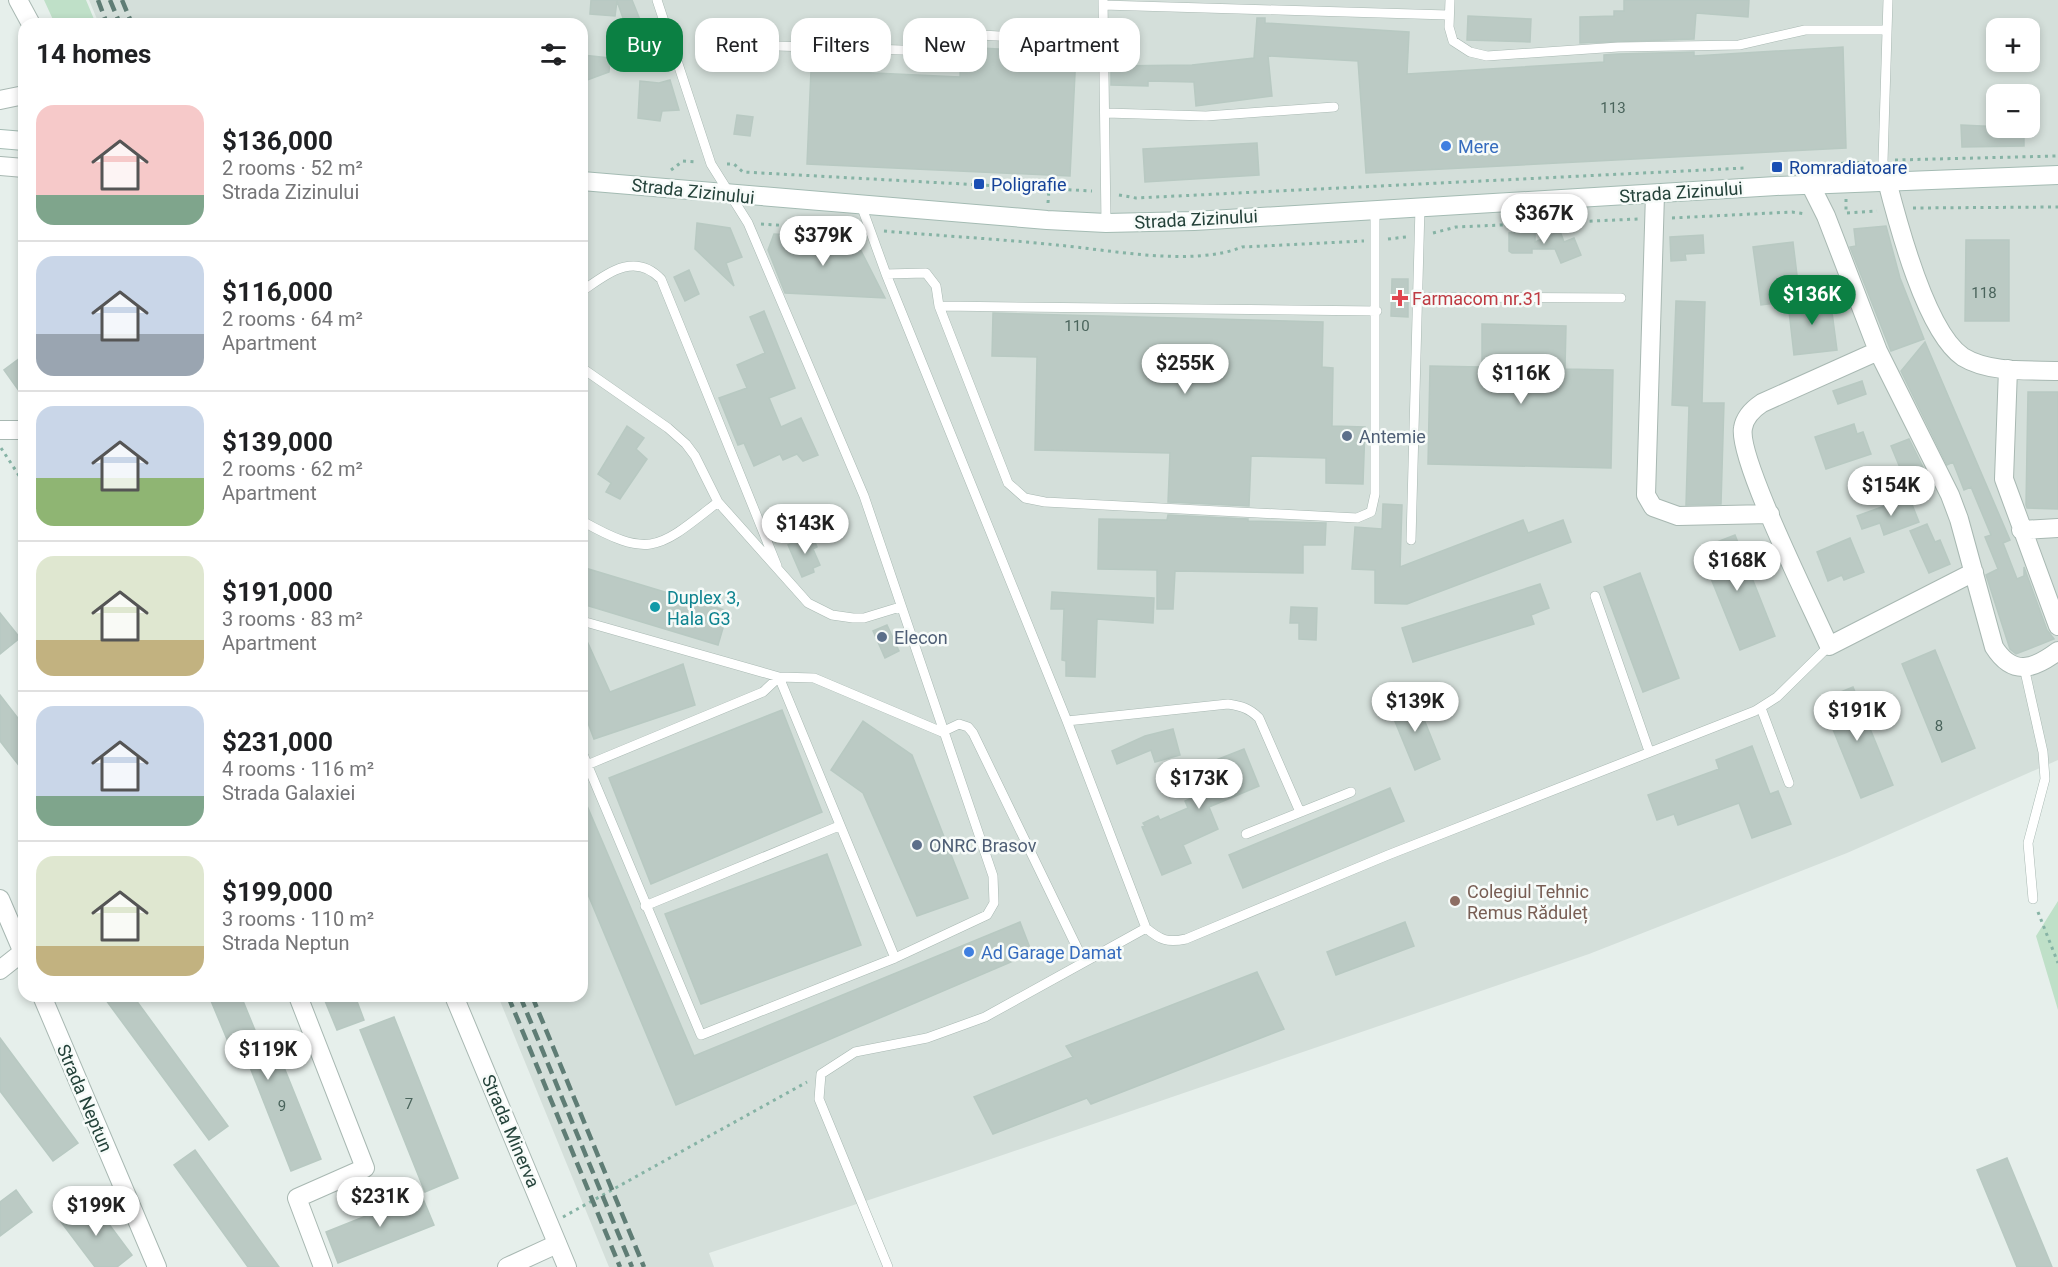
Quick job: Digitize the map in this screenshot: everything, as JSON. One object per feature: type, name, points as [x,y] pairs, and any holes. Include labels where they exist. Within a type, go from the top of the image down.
[{"type":"street","points":[[18,0],[28,18]]},
{"type":"street","points":[[0,100],[18,96]]},
{"type":"street","points":[[0,139],[18,140]]},
{"type":"street","points":[[0,166],[18,168]]},
{"type":"street","name":"Strada Zizinului","points":[[588,181],[662,179],[730,195],[1106,223],[1194,221],[1810,184],[2058,175]]},
{"type":"street","points":[[1887,182],[1921,292],[1952,347],[1965,358],[2008,369],[2058,371]]},
{"type":"street","points":[[1810,184],[1826,216],[1878,351],[1950,495],[1994,647],[2000,657],[2011,665],[2024,667],[2039,665],[2058,651]]},
{"type":"street","points":[[1655,194],[1646,495],[1653,507],[1678,516],[1770,514]]},
{"type":"street","points":[[1878,351],[1762,403],[1749,412],[1743,427],[1743,446],[1770,514],[1829,646],[1974,572]]},
{"type":"street","points":[[2008,369],[2004,479],[2058,626]]},
{"type":"street","points":[[0,430],[18,430]]},
{"type":"street","points":[[2021,530],[2058,528]]},
{"type":"street","points":[[0,899],[18,939]]},
{"type":"street","points":[[0,970],[18,956]]},
{"type":"street","name":"Strada Neptun","points":[[45,1002],[157,1267]]},
{"type":"street","points":[[300,1002],[364,1168],[297,1198],[323,1267]]},
{"type":"street","name":"Strada Minerva","points":[[456,1002],[567,1267]]},
{"type":"street","points":[[507,1267],[557,1244]]},
{"type":"lane","points":[[588,767],[701,1035],[895,958],[987,915],[994,903],[993,876],[942,732],[931,690],[900,607],[864,496],[748,223],[711,164],[657,0]]},
{"type":"lane","points":[[1449,0],[1448,15],[1453,41],[1470,52],[1486,56],[1618,47],[1739,45],[1805,30],[1887,30]]},
{"type":"lane","points":[[1887,182],[1883,161],[1888,0]]},
{"type":"lane","points":[[1103,18],[1103,3],[1448,15]]},
{"type":"lane","points":[[779,46],[932,51],[963,34],[999,36]]},
{"type":"lane","points":[[1105,72],[1106,223]]},
{"type":"lane","points":[[1106,113],[1184,113],[1206,116],[1334,107]]},
{"type":"lane","points":[[861,205],[872,230],[886,274],[1067,721],[1146,928],[1159,940],[1173,942],[1186,939],[1649,751],[1761,708],[1777,697],[1829,646]]},
{"type":"lane","points":[[1411,540],[1420,207]]},
{"type":"lane","points":[[886,274],[926,273],[936,286],[939,306],[1008,483],[1024,498],[1090,504],[1357,518],[1371,512],[1375,494],[1377,311],[1375,209]]},
{"type":"lane","points":[[588,287],[623,266],[641,266],[661,279],[780,573]]},
{"type":"lane","points":[[1419,297],[1621,298]]},
{"type":"lane","points":[[939,306],[1377,311]]},
{"type":"lane","points":[[588,372],[678,435],[695,456],[718,502],[808,603],[832,615],[864,618],[900,607]]},
{"type":"lane","points":[[588,524],[616,540],[649,544],[679,532],[718,502]]},
{"type":"lane","points":[[1595,596],[1649,751]]},
{"type":"lane","points":[[588,623],[779,677],[814,678],[942,732],[959,724],[968,727],[973,733],[1084,962]]},
{"type":"lane","points":[[2024,667],[2043,752],[2045,779],[2028,843],[2033,899]]},
{"type":"lane","points":[[588,765],[763,692],[779,677]]},
{"type":"lane","points":[[779,677],[895,958]]},
{"type":"lane","points":[[1067,721],[1228,704],[1251,710],[1258,718],[1300,812]]},
{"type":"lane","points":[[1761,708],[1789,783]]},
{"type":"lane","points":[[1246,834],[1351,792]]},
{"type":"lane","points":[[645,906],[839,826]]},
{"type":"lane","points":[[888,1267],[819,1099],[821,1074],[855,1052],[927,1038],[986,1017],[1146,928]]},
{"type":"path","points":[[1800,166],[2058,156]]},
{"type":"path","points":[[662,179],[683,161],[734,164],[743,172],[1106,192],[1136,198],[1754,168]]},
{"type":"path","points":[[1845,163],[1846,213]]},
{"type":"path","points":[[748,223],[872,230],[1080,247],[1167,257],[1224,254],[1242,247],[1420,236],[1456,227],[1792,212],[1826,216],[1944,206],[1959,209],[2058,207]]},
{"type":"path","points":[[0,447],[18,474]]},
{"type":"path","points":[[2033,899],[2058,963]]},
{"type":"path","points":[[549,1224],[587,1206],[821,1074]]},
{"type":"shaded area","points":[[89,0],[2058,0],[2058,760],[1847,853],[1589,954],[953,1172],[709,1253],[714,1267],[609,1267],[500,1002],[588,1002],[588,18],[96,18]]},
{"type":"green space","points":[[44,0],[86,0],[94,18],[52,18]]},
{"type":"green space","points":[[2058,901],[2058,1010],[2036,936]]},
{"type":"building","points":[[591,0],[632,0],[639,18],[623,18],[617,1],[615,16],[590,14]]},
{"type":"building","points":[[1624,0],[1749,0],[1748,17],[1696,13],[1694,39],[1580,43],[1580,17],[1614,16],[1614,11],[1624,11]]},
{"type":"building","points":[[1468,16],[1531,19],[1530,42],[1467,40]]},
{"type":"building","points":[[1257,18],[1265,18],[1265,23],[1409,32],[1407,74],[1604,62],[1604,55],[1618,54],[1694,52],[1694,56],[1843,47],[1846,148],[1366,173],[1358,61],[1268,56],[1272,96],[1196,106],[1194,82],[1148,81],[1148,86],[1111,85],[1111,72],[1140,72],[1140,66],[1192,65],[1254,58]]},
{"type":"building","points":[[987,48],[999,49],[999,72],[1075,72],[1070,176],[807,164],[811,72],[960,77],[960,72],[987,72]]},
{"type":"building","points":[[588,56],[606,58],[606,72],[609,72],[588,80]]},
{"type":"building","points":[[670,80],[679,110],[662,111],[660,121],[638,118],[640,81],[659,83]]},
{"type":"building","points":[[737,115],[753,117],[750,136],[734,134]]},
{"type":"building","points":[[1961,125],[1986,126],[1986,138],[2024,138],[2024,146],[1962,147]]},
{"type":"building","points":[[1257,143],[1259,175],[1145,182],[1143,149]]},
{"type":"building","points":[[697,223],[730,228],[742,257],[726,263],[734,286],[695,249]]},
{"type":"building","points":[[1886,226],[1900,278],[1924,339],[1891,351],[1850,247],[1856,246],[1854,229]]},
{"type":"building","points":[[1560,231],[1564,242],[1574,238],[1581,255],[1561,263],[1555,249],[1532,249],[1532,253],[1509,251],[1509,233],[1535,232],[1535,242]]},
{"type":"building","points":[[774,234],[855,239],[885,298],[785,293],[768,250]]},
{"type":"building","points":[[1703,235],[1704,253],[1685,254],[1686,260],[1671,261],[1670,237]]},
{"type":"building","points":[[1966,240],[2009,240],[2009,321],[1965,321]]},
{"type":"building","points":[[1793,242],[1800,300],[1761,305],[1753,247]]},
{"type":"building","points":[[689,270],[699,294],[685,301],[674,277]]},
{"type":"building","name":"Farmacom nr.31","points":[[1392,279],[1408,279],[1408,317],[1391,316]]},
{"type":"building","points":[[1830,297],[1837,350],[1794,355],[1788,302]]},
{"type":"building","points":[[1676,301],[1705,302],[1702,403],[1724,403],[1721,504],[1686,505],[1689,406],[1672,405]]},
{"type":"building","points":[[764,311],[795,388],[769,398],[781,427],[801,418],[818,455],[803,461],[797,454],[783,460],[780,454],[754,466],[744,443],[738,445],[719,398],[747,388],[737,365],[765,353],[750,317]]},
{"type":"building","points":[[993,313],[1323,322],[1322,367],[1333,368],[1332,426],[1365,427],[1363,484],[1326,483],[1326,458],[1251,456],[1249,506],[1168,502],[1170,453],[1035,450],[1037,357],[992,356]]},
{"type":"building","points":[[1482,324],[1566,326],[1565,369],[1613,370],[1611,468],[1428,464],[1430,366],[1482,367]]},
{"type":"building","points":[[1925,342],[2010,540],[2003,543],[2017,579],[2024,576],[2024,567],[2047,630],[2054,639],[2016,654],[2010,649],[1986,575],[1998,569],[1985,537],[1991,535],[1971,487],[1964,490],[1953,462],[1947,465],[1901,371]]},
{"type":"building","points":[[18,360],[18,390],[4,370]]},
{"type":"building","points":[[1862,381],[1866,394],[1838,404],[1833,391]]},
{"type":"building","points":[[2028,392],[2058,392],[2058,509],[2027,508],[2026,505]]},
{"type":"building","points":[[1854,424],[1857,434],[1863,432],[1871,454],[1826,469],[1815,437]]},
{"type":"building","points":[[627,426],[644,438],[636,449],[647,459],[620,499],[606,492],[611,483],[598,474]]},
{"type":"building","points":[[1909,439],[1923,467],[1903,475],[1891,446]]},
{"type":"building","points":[[1909,497],[1919,522],[1884,535],[1880,523],[1862,529],[1857,516]]},
{"type":"building","points":[[1383,504],[1402,505],[1400,567],[1523,520],[1528,533],[1563,520],[1571,542],[1407,604],[1375,603],[1375,570],[1352,569],[1355,527],[1382,529]]},
{"type":"building","points":[[1168,515],[1248,519],[1248,521],[1326,523],[1325,545],[1303,545],[1303,573],[1175,571],[1173,609],[1157,609],[1157,570],[1098,569],[1099,519],[1167,520]]},
{"type":"building","points":[[1927,524],[1935,542],[1940,540],[1950,564],[1929,573],[1910,531]]},
{"type":"building","points":[[812,535],[817,547],[813,549],[820,565],[813,568],[814,572],[802,577],[788,545]]},
{"type":"building","points":[[1735,535],[1775,636],[1740,650],[1699,549]]},
{"type":"building","points":[[1850,538],[1864,572],[1844,580],[1842,575],[1828,581],[1817,552]]},
{"type":"building","name":"Duplex 3, Hala G3","points":[[588,569],[728,611],[718,645],[588,606]]},
{"type":"building","points":[[1640,573],[1679,678],[1643,692],[1604,587]]},
{"type":"building","points":[[1540,584],[1549,608],[1531,615],[1534,624],[1413,662],[1402,628]]},
{"type":"building","points":[[1052,592],[1154,598],[1153,623],[1097,619],[1095,677],[1066,676],[1066,661],[1062,660],[1064,609],[1051,609]]},
{"type":"building","points":[[1291,607],[1317,608],[1316,640],[1299,639],[1299,623],[1290,623]]},
{"type":"building","points":[[0,613],[18,636],[18,640],[0,654]]},
{"type":"building","points":[[887,625],[899,651],[885,658],[873,631]]},
{"type":"building","points":[[588,643],[610,692],[683,664],[695,705],[594,739],[588,723]]},
{"type":"building","points":[[1935,650],[1975,748],[1942,762],[1902,664]]},
{"type":"building","points":[[1853,687],[1893,785],[1861,798],[1821,700]]},
{"type":"building","points":[[0,695],[18,718],[18,764],[0,741]]},
{"type":"building","points":[[1415,697],[1440,759],[1415,770],[1389,707]]},
{"type":"building","points":[[782,710],[822,812],[651,884],[609,778]]},
{"type":"building","name":"ONRC Brasov","points":[[863,721],[912,755],[968,898],[917,916],[863,793],[831,770]]},
{"type":"building","points":[[1173,729],[1180,755],[1155,762],[1151,750],[1117,764],[1112,751],[1145,736]]},
{"type":"building","points":[[1752,746],[1770,794],[1778,791],[1791,824],[1752,838],[1739,803],[1678,825],[1674,814],[1657,820],[1648,795],[1719,769],[1716,760]]},
{"type":"building","points":[[1244,749],[1259,786],[1209,807],[1218,829],[1183,845],[1191,863],[1162,875],[1142,827],[1145,826],[1143,823],[1158,816],[1160,820],[1188,808],[1185,801],[1203,792],[1193,769]]},
{"type":"building","points":[[1390,788],[1404,821],[1243,888],[1229,855]]},
{"type":"building","points":[[588,808],[694,1056],[1020,922],[1032,953],[676,1105],[588,894]]},
{"type":"building","points":[[827,854],[861,945],[701,1004],[665,914]]},
{"type":"building","points":[[1405,922],[1414,946],[1336,975],[1327,952]]},
{"type":"building","points":[[1257,972],[1284,1029],[1091,1104],[1087,1098],[993,1134],[974,1097],[1073,1057],[1066,1046]]},
{"type":"building","points":[[107,1002],[137,1002],[228,1126],[209,1140]]},
{"type":"building","points":[[212,1002],[243,1002],[261,1045],[273,1040],[321,1159],[291,1171],[244,1052],[234,1056]]},
{"type":"building","points":[[325,1002],[357,1002],[364,1020],[337,1030]]},
{"type":"building","points":[[394,1017],[458,1178],[425,1192],[360,1030]]},
{"type":"building","points":[[0,1038],[78,1143],[53,1161],[0,1091]]},
{"type":"building","points":[[195,1150],[279,1267],[248,1267],[174,1165]]},
{"type":"building","points":[[2007,1158],[2052,1267],[2017,1267],[1977,1170]]},
{"type":"building","points":[[16,1190],[32,1212],[0,1236],[0,1202]]},
{"type":"building","points":[[421,1194],[434,1225],[338,1263],[326,1232]]},
{"type":"building","points":[[91,1200],[132,1255],[117,1267],[95,1267],[61,1222]]},
{"type":"railway","points":[[98,0],[105,18]]},
{"type":"railway","points":[[110,0],[118,18]]},
{"type":"railway","points":[[122,0],[130,18]]},
{"type":"railway","points":[[510,1002],[620,1267]]},
{"type":"railway","points":[[522,1002],[632,1267]]},
{"type":"railway","points":[[534,1002],[644,1267]]},
{"type":"place","name":"Mere","points":[[1446,146]]},
{"type":"place","name":"Romradiatoare","points":[[1777,167]]},
{"type":"place","name":"Poligrafie","points":[[979,184]]},
{"type":"place","name":"Farmacom nr.31","points":[[1400,298]]},
{"type":"place","name":"Antemie","points":[[1347,436]]},
{"type":"place","name":"Duplex 3, Hala G3","points":[[655,607]]},
{"type":"place","name":"Elecon","points":[[882,637]]},
{"type":"place","name":"ONRC Brasov","points":[[917,845]]},
{"type":"place","name":"Colegiul Tehnic Remus Răduleț","points":[[1455,901]]},
{"type":"place","name":"Ad Garage Damat","points":[[969,952]]}]
